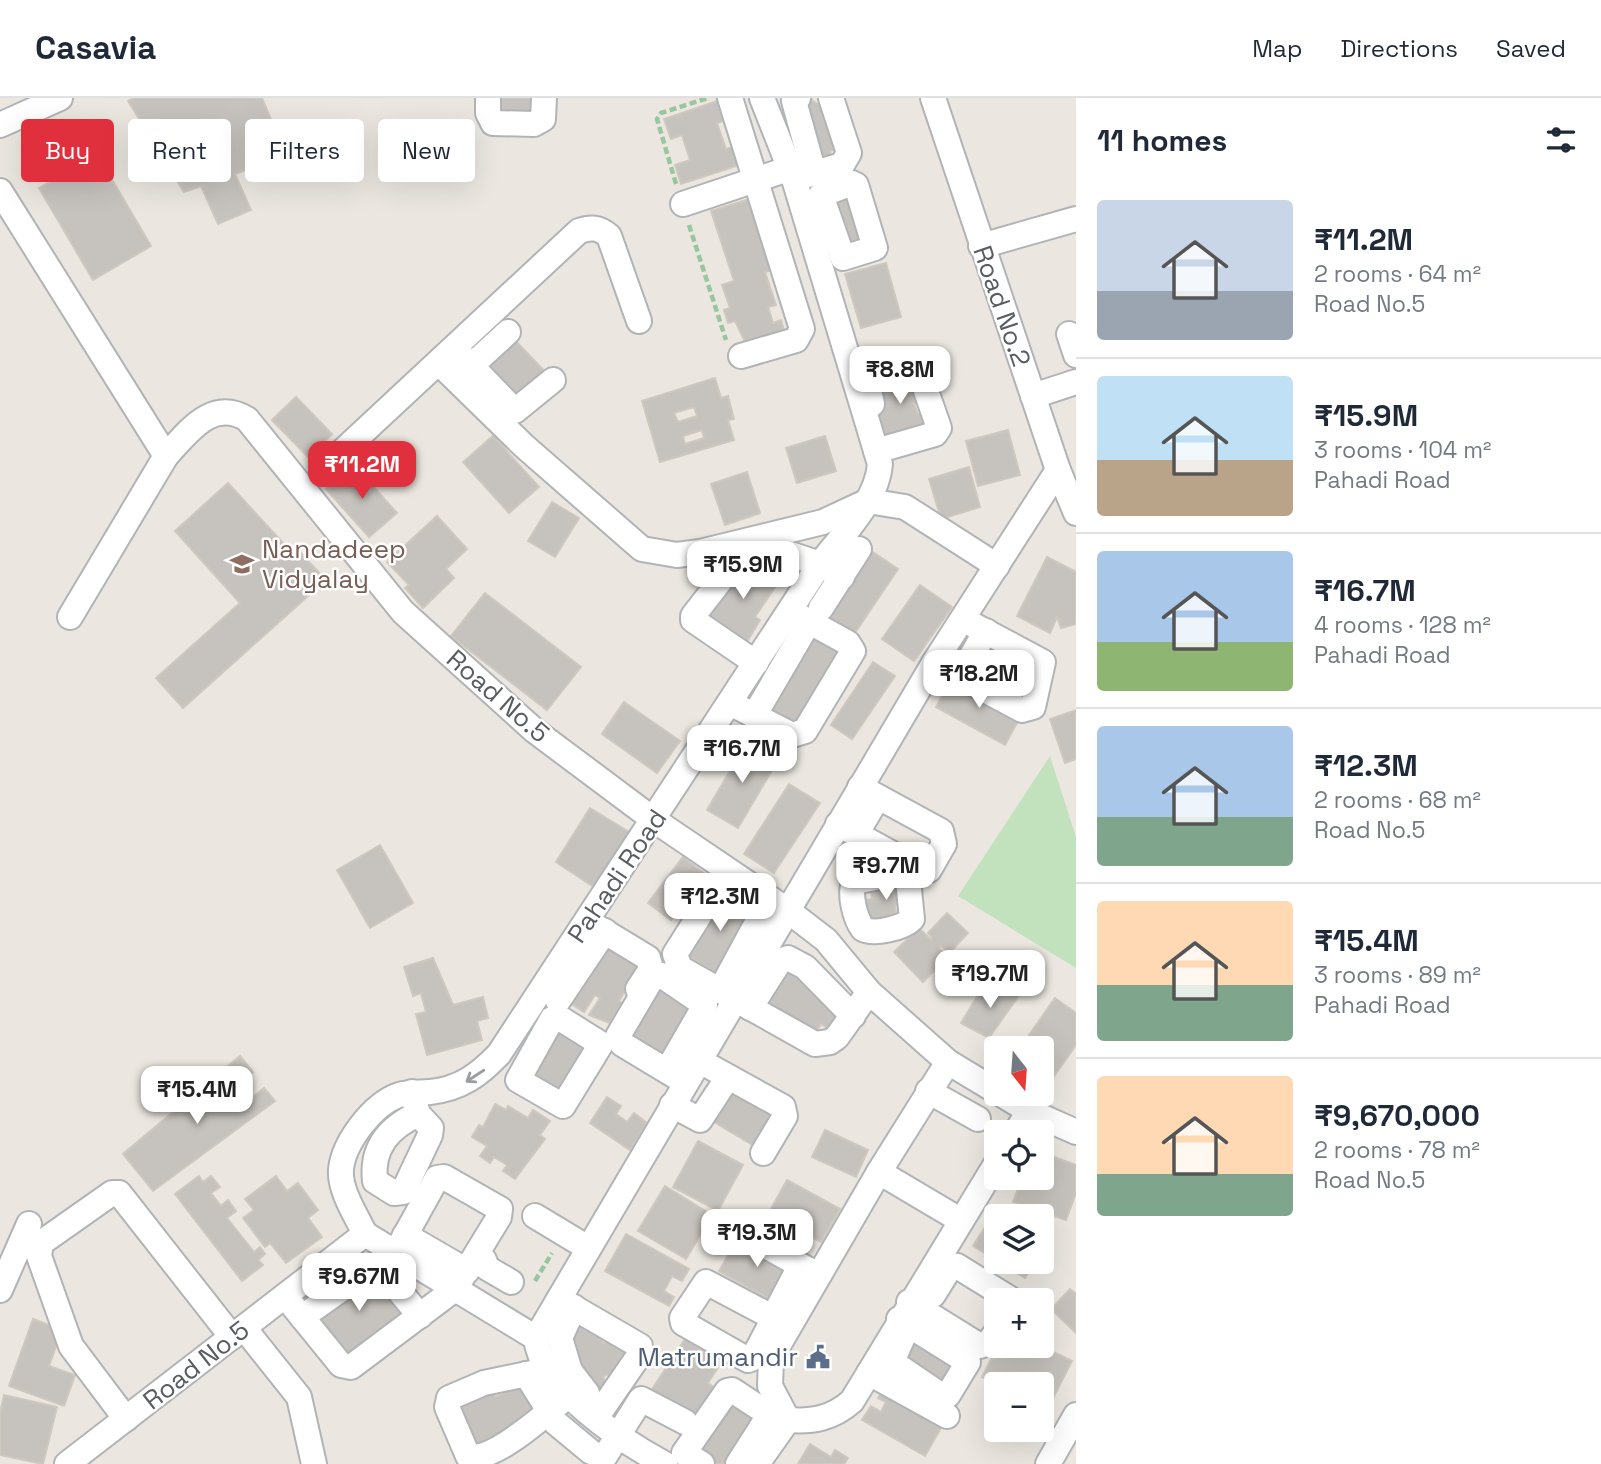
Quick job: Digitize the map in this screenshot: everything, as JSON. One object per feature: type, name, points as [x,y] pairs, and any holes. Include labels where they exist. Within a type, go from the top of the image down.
[{"type":"street","points":[[9,113],[60,98]]},
{"type":"street","points":[[488,98],[488,113],[493,123],[534,124],[543,119],[544,98]]},
{"type":"street","points":[[730,98],[802,329],[800,337],[741,356]]},
{"type":"street","points":[[762,98],[800,174],[814,209],[823,274],[881,449],[879,476],[868,501]]},
{"type":"street","points":[[798,98],[794,101],[800,174]]},
{"type":"street","points":[[682,204],[756,180],[842,165],[849,153],[831,98]]},
{"type":"street","name":"Road No.2","points":[[933,98],[981,246],[1076,513]]},
{"type":"street","points":[[0,191],[166,456]]},
{"type":"street","points":[[981,246],[1076,219]]},
{"type":"street","points":[[332,461],[455,360],[579,231],[592,227],[603,230],[609,236],[639,321]]},
{"type":"street","points":[[789,285],[823,274]]},
{"type":"street","points":[[455,360],[508,332]]},
{"type":"street","points":[[455,360],[515,411],[520,410],[553,380]]},
{"type":"street","points":[[455,360],[524,446],[642,548],[677,555],[700,552],[823,522],[868,501],[905,507],[997,566]]},
{"type":"street","points":[[864,392],[867,379],[917,365],[939,428],[935,433],[881,449]]},
{"type":"street","points":[[1033,396],[1076,382]]},
{"type":"street","name":"Road No.5","points":[[70,617],[166,456],[186,434],[215,412],[236,412],[257,430],[403,612],[535,731],[724,878],[787,909],[826,940],[869,992],[948,1062],[984,1084]]},
{"type":"street","points":[[960,676],[997,566],[1066,479]]},
{"type":"street","name":"Pahadi Road","points":[[365,1234],[345,1191],[341,1170],[348,1145],[368,1118],[395,1096],[415,1103],[432,1091],[479,1076],[499,1054],[523,1018],[550,996],[596,926],[654,821],[730,703],[750,659],[798,609],[811,560],[868,501]]},
{"type":"street","points":[[754,716],[798,609],[842,577],[859,549]]},
{"type":"street","points":[[750,659],[695,624],[693,616],[724,576],[779,554],[811,560],[842,577]]},
{"type":"street","points":[[730,703],[792,735],[802,734],[852,656],[852,645],[798,609]]},
{"type":"street","points":[[758,941],[787,909],[847,829],[869,792],[934,663],[975,625]]},
{"type":"street","points":[[934,663],[1022,710],[1032,707],[1044,662],[975,625]]},
{"type":"street","points":[[847,829],[924,871],[929,870],[944,844],[941,831],[869,792]]},
{"type":"street","points":[[735,999],[758,941],[760,908],[724,878],[675,954],[680,968],[735,999],[816,1044],[830,1042],[853,1016],[869,992]]},
{"type":"street","points":[[805,967],[855,908]]},
{"type":"street","points":[[550,996],[604,1031],[613,1028],[652,964],[648,958],[596,926]]},
{"type":"street","points":[[585,1424],[577,1383],[562,1352],[561,1332],[566,1303],[588,1248],[671,1105],[676,1076],[735,999],[780,961],[788,958],[805,967],[853,1016]]},
{"type":"street","points":[[676,1076],[622,1044],[618,1036],[655,977],[661,975],[705,1005],[696,1049]]},
{"type":"street","points":[[558,1017],[599,1040],[601,1046],[563,1106],[519,1082],[546,1030],[553,1018],[558,1017]]},
{"type":"street","points":[[523,1018],[546,1030]]},
{"type":"street","points":[[696,1049],[728,1077],[783,1107],[786,1112],[763,1153]]},
{"type":"street","points":[[499,1054],[524,1068]]},
{"type":"street","points":[[757,1464],[779,1412],[764,1355],[809,1271],[879,1172],[948,1062]]},
{"type":"street","points":[[671,1105],[700,1120],[728,1077]]},
{"type":"street","points":[[928,1091],[978,1119]]},
{"type":"street","points":[[1021,1106],[1076,1132]]},
{"type":"street","points":[[1023,1120],[1029,1111]]},
{"type":"street","points":[[879,1172],[960,1220]]},
{"type":"street","points":[[302,1317],[394,1251],[434,1181],[440,1177],[497,1205],[499,1217],[478,1303]]},
{"type":"street","points":[[566,1303],[536,1338],[537,1353],[585,1424],[674,1462],[727,1391],[732,1390],[779,1412],[808,1421],[843,1409],[852,1401],[876,1377],[937,1274],[960,1220],[984,1183]]},
{"type":"street","points":[[126,1419],[71,1346],[39,1256],[41,1243],[112,1193],[119,1193],[238,1333],[299,1397],[314,1464]]},
{"type":"street","points":[[535,1216],[588,1248]]},
{"type":"street","points":[[0,1290],[29,1224]]},
{"type":"street","points":[[742,1233],[809,1271]]},
{"type":"street","points":[[365,1234],[394,1251],[483,1275]]},
{"type":"street","name":"Road No.5","points":[[67,1464],[365,1234]]},
{"type":"street","points":[[394,1251],[420,1316]]},
{"type":"street","points":[[937,1274],[957,1266],[993,1288]]},
{"type":"street","points":[[719,1273],[783,1319]]},
{"type":"street","points":[[478,1303],[483,1275]]},
{"type":"street","points":[[285,1296],[341,1365],[347,1368],[483,1275]]},
{"type":"street","points":[[764,1355],[748,1360],[684,1324],[682,1318],[702,1285],[709,1282],[783,1319]]},
{"type":"street","points":[[478,1303],[536,1338]]},
{"type":"street","points":[[566,1303],[639,1346],[640,1354],[585,1424]]},
{"type":"street","points":[[911,1314],[980,1346],[984,1344]]},
{"type":"street","points":[[876,1377],[947,1416]]},
{"type":"street","points":[[501,1464],[641,1399],[685,1422]]},
{"type":"street","points":[[738,1464],[779,1412]]},
{"type":"street","points":[[1048,1464],[1070,1440],[1076,1415]]},
{"type":"path","points":[[483,1275],[517,1286],[537,1280],[563,1233]]},
{"type":"green space","points":[[1050,756],[1076,837],[1076,968],[958,896]]},
{"type":"building","points":[[134,98],[262,98],[271,119],[245,119],[245,170],[235,174],[251,210],[218,224],[201,186],[184,192],[178,182],[231,182],[231,119],[139,119],[128,101]]},
{"type":"building","points":[[494,98],[537,98],[536,116],[498,114]]},
{"type":"building","points":[[809,98],[817,104],[827,100],[844,148],[830,151],[832,160],[815,165],[798,105]]},
{"type":"building","points":[[723,99],[729,119],[717,123],[726,149],[739,145],[745,163],[681,184],[675,165],[690,160],[682,135],[671,139],[664,119]]},
{"type":"building","points":[[49,182],[113,182],[151,246],[93,280],[39,188]]},
{"type":"building","points":[[854,185],[872,248],[843,256],[823,194]]},
{"type":"building","points":[[756,197],[775,269],[765,272],[776,305],[768,307],[773,323],[781,320],[785,334],[747,346],[735,321],[728,323],[724,310],[730,308],[722,285],[734,281],[711,211]]},
{"type":"building","points":[[886,263],[901,317],[861,328],[845,274]]},
{"type":"building","points":[[510,335],[550,377],[517,407],[478,365]]},
{"type":"building","points":[[913,367],[925,400],[914,404],[918,414],[928,411],[934,430],[887,445],[867,380]]},
{"type":"building","points":[[715,378],[721,398],[728,396],[734,419],[728,420],[734,440],[660,462],[642,401]],"holes":[[[694,407],[697,416],[678,422],[674,413]],[[702,430],[704,438],[685,444],[683,436]]]},
{"type":"building","points":[[296,397],[332,434],[308,457],[272,420]]},
{"type":"building","points":[[1008,430],[1020,475],[978,486],[966,441]]},
{"type":"building","points":[[493,436],[539,487],[509,513],[463,462]]},
{"type":"building","points":[[825,436],[836,471],[797,483],[786,448]]},
{"type":"building","points":[[354,465],[397,513],[369,537],[326,489]]},
{"type":"building","points":[[969,467],[980,507],[941,519],[929,479]]},
{"type":"building","points":[[747,472],[760,513],[725,525],[711,484]]},
{"type":"building","points":[[228,483],[294,555],[299,551],[326,580],[183,708],[156,678],[240,603],[175,531]]},
{"type":"building","points":[[552,502],[579,518],[555,557],[528,541]]},
{"type":"building","points":[[437,516],[467,549],[446,569],[454,578],[423,608],[405,588],[409,585],[387,562]]},
{"type":"building","points":[[867,548],[898,569],[852,637],[821,616]]},
{"type":"building","points":[[1047,557],[1076,572],[1076,624],[1061,628],[1057,617],[1050,633],[1017,616]]},
{"type":"building","points":[[776,558],[788,568],[755,617],[760,620],[744,647],[697,619],[730,578]]},
{"type":"building","points":[[920,585],[952,607],[914,661],[882,639]]},
{"type":"building","points":[[485,593],[581,667],[547,710],[451,636]]},
{"type":"building","points":[[808,629],[847,650],[800,731],[762,709]]},
{"type":"building","points":[[991,638],[1038,664],[1023,705],[971,678]]},
{"type":"building","points":[[873,662],[895,676],[852,739],[831,725]]},
{"type":"building","points":[[953,676],[1022,714],[1005,745],[936,707]]},
{"type":"building","points":[[624,702],[680,741],[657,773],[602,734]]},
{"type":"building","points":[[1076,710],[1076,759],[1065,763],[1050,719]]},
{"type":"building","points":[[747,742],[778,760],[738,828],[707,810]]},
{"type":"building","points":[[789,784],[820,803],[774,873],[744,854]]},
{"type":"building","points":[[590,808],[629,832],[594,887],[556,862]]},
{"type":"building","points":[[380,845],[413,903],[370,928],[337,870]]},
{"type":"building","points":[[683,857],[705,874],[671,920],[648,903]]},
{"type":"building","points":[[904,879],[907,904],[895,905],[897,924],[878,926],[877,918],[867,920],[864,900],[872,899],[870,885]]},
{"type":"building","points":[[721,891],[755,910],[722,976],[684,953]]},
{"type":"building","points":[[947,913],[968,933],[949,953],[941,946],[939,948],[948,957],[923,982],[894,952],[919,928],[931,940],[928,933]]},
{"type":"building","points":[[603,942],[647,962],[637,971],[619,1001],[622,1003],[610,1023],[589,1015],[600,998],[595,995],[584,1012],[567,1001]]},
{"type":"building","points":[[433,958],[453,1005],[483,997],[488,1018],[477,1021],[482,1040],[427,1055],[416,1014],[426,1012],[421,993],[413,996],[404,967]]},
{"type":"building","points":[[786,962],[814,986],[810,992],[840,1010],[829,1029],[821,1024],[812,1039],[759,1007]]},
{"type":"building","points":[[659,979],[699,1005],[662,1065],[622,1040]]},
{"type":"building","points":[[1009,982],[1022,991],[990,1036],[961,1023],[983,987],[999,997]]},
{"type":"building","points":[[1055,998],[1076,1013],[1076,1045],[1054,1076],[1054,1036],[1028,1036]]},
{"type":"building","points":[[559,1021],[595,1042],[583,1061],[578,1058],[567,1075],[576,1080],[563,1102],[524,1081]]},
{"type":"building","points":[[240,1056],[253,1072],[241,1081],[253,1097],[264,1088],[275,1101],[153,1191],[123,1154]]},
{"type":"building","points":[[730,1082],[781,1112],[759,1149],[709,1119]]},
{"type":"building","points":[[607,1097],[621,1106],[616,1114],[627,1122],[634,1113],[647,1123],[630,1150],[590,1123]]},
{"type":"building","points":[[495,1104],[506,1110],[508,1106],[528,1118],[533,1110],[550,1121],[540,1135],[545,1139],[515,1179],[503,1171],[507,1165],[494,1157],[490,1163],[480,1156],[487,1146],[472,1137],[479,1125],[483,1127]]},
{"type":"building","points":[[825,1130],[868,1150],[856,1177],[812,1157]]},
{"type":"building","points":[[698,1141],[743,1165],[718,1211],[673,1187]]},
{"type":"building","points":[[1054,1157],[1076,1165],[1076,1193],[1066,1220],[1054,1216],[1054,1204],[1013,1202],[1018,1190],[1054,1190]]},
{"type":"building","points":[[199,1176],[203,1182],[211,1176],[220,1187],[211,1193],[221,1206],[228,1200],[236,1211],[227,1218],[254,1252],[260,1247],[265,1254],[258,1260],[263,1265],[242,1281],[175,1194]]},
{"type":"building","points":[[276,1176],[287,1191],[298,1183],[318,1210],[308,1218],[322,1237],[286,1263],[270,1243],[265,1247],[243,1218],[254,1210],[245,1199]]},
{"type":"building","points":[[787,1180],[840,1209],[821,1242],[768,1214]]},
{"type":"building","points":[[665,1186],[712,1215],[686,1259],[638,1231]]},
{"type":"building","points":[[984,1229],[984,1253],[973,1246]]},
{"type":"building","points":[[626,1234],[689,1269],[682,1281],[672,1276],[664,1291],[674,1297],[669,1306],[605,1271]]},
{"type":"building","points":[[739,1236],[795,1267],[775,1302],[719,1271]]},
{"type":"building","points":[[376,1268],[406,1309],[359,1344],[361,1347],[345,1360],[312,1315]]},
{"type":"building","points":[[1070,1289],[1076,1294],[1076,1333],[1054,1312],[1054,1306]]},
{"type":"building","points":[[33,1319],[62,1330],[49,1366],[75,1375],[64,1406],[9,1386]]},
{"type":"building","points":[[589,1319],[596,1323],[603,1343],[614,1339],[632,1352],[620,1357],[624,1369],[603,1376],[609,1392],[593,1398],[567,1331]]},
{"type":"building","points":[[913,1330],[965,1364],[945,1394],[893,1361]]},
{"type":"building","points":[[685,1339],[721,1363],[708,1383],[716,1389],[693,1422],[649,1394]]},
{"type":"building","points":[[1054,1352],[1072,1361],[1054,1396],[1054,1372],[985,1372],[992,1358],[1054,1358]]},
{"type":"building","points":[[524,1384],[542,1413],[506,1429],[510,1438],[473,1454],[450,1402],[489,1385],[495,1397]]},
{"type":"building","points":[[887,1385],[946,1419],[925,1456],[862,1420],[871,1406],[881,1412],[886,1402],[878,1398]]},
{"type":"building","points":[[728,1392],[763,1413],[732,1464],[711,1464],[691,1452]]},
{"type":"building","points":[[4,1395],[57,1407],[43,1464],[0,1455],[0,1413]]},
{"type":"building","points":[[810,1444],[831,1457],[835,1450],[848,1458],[844,1464],[798,1464]]},
{"type":"place","name":"Nandadeep Vidyalay","points":[[242,564]]},
{"type":"place","name":"Matrumandir","points":[[818,1357]]}]
